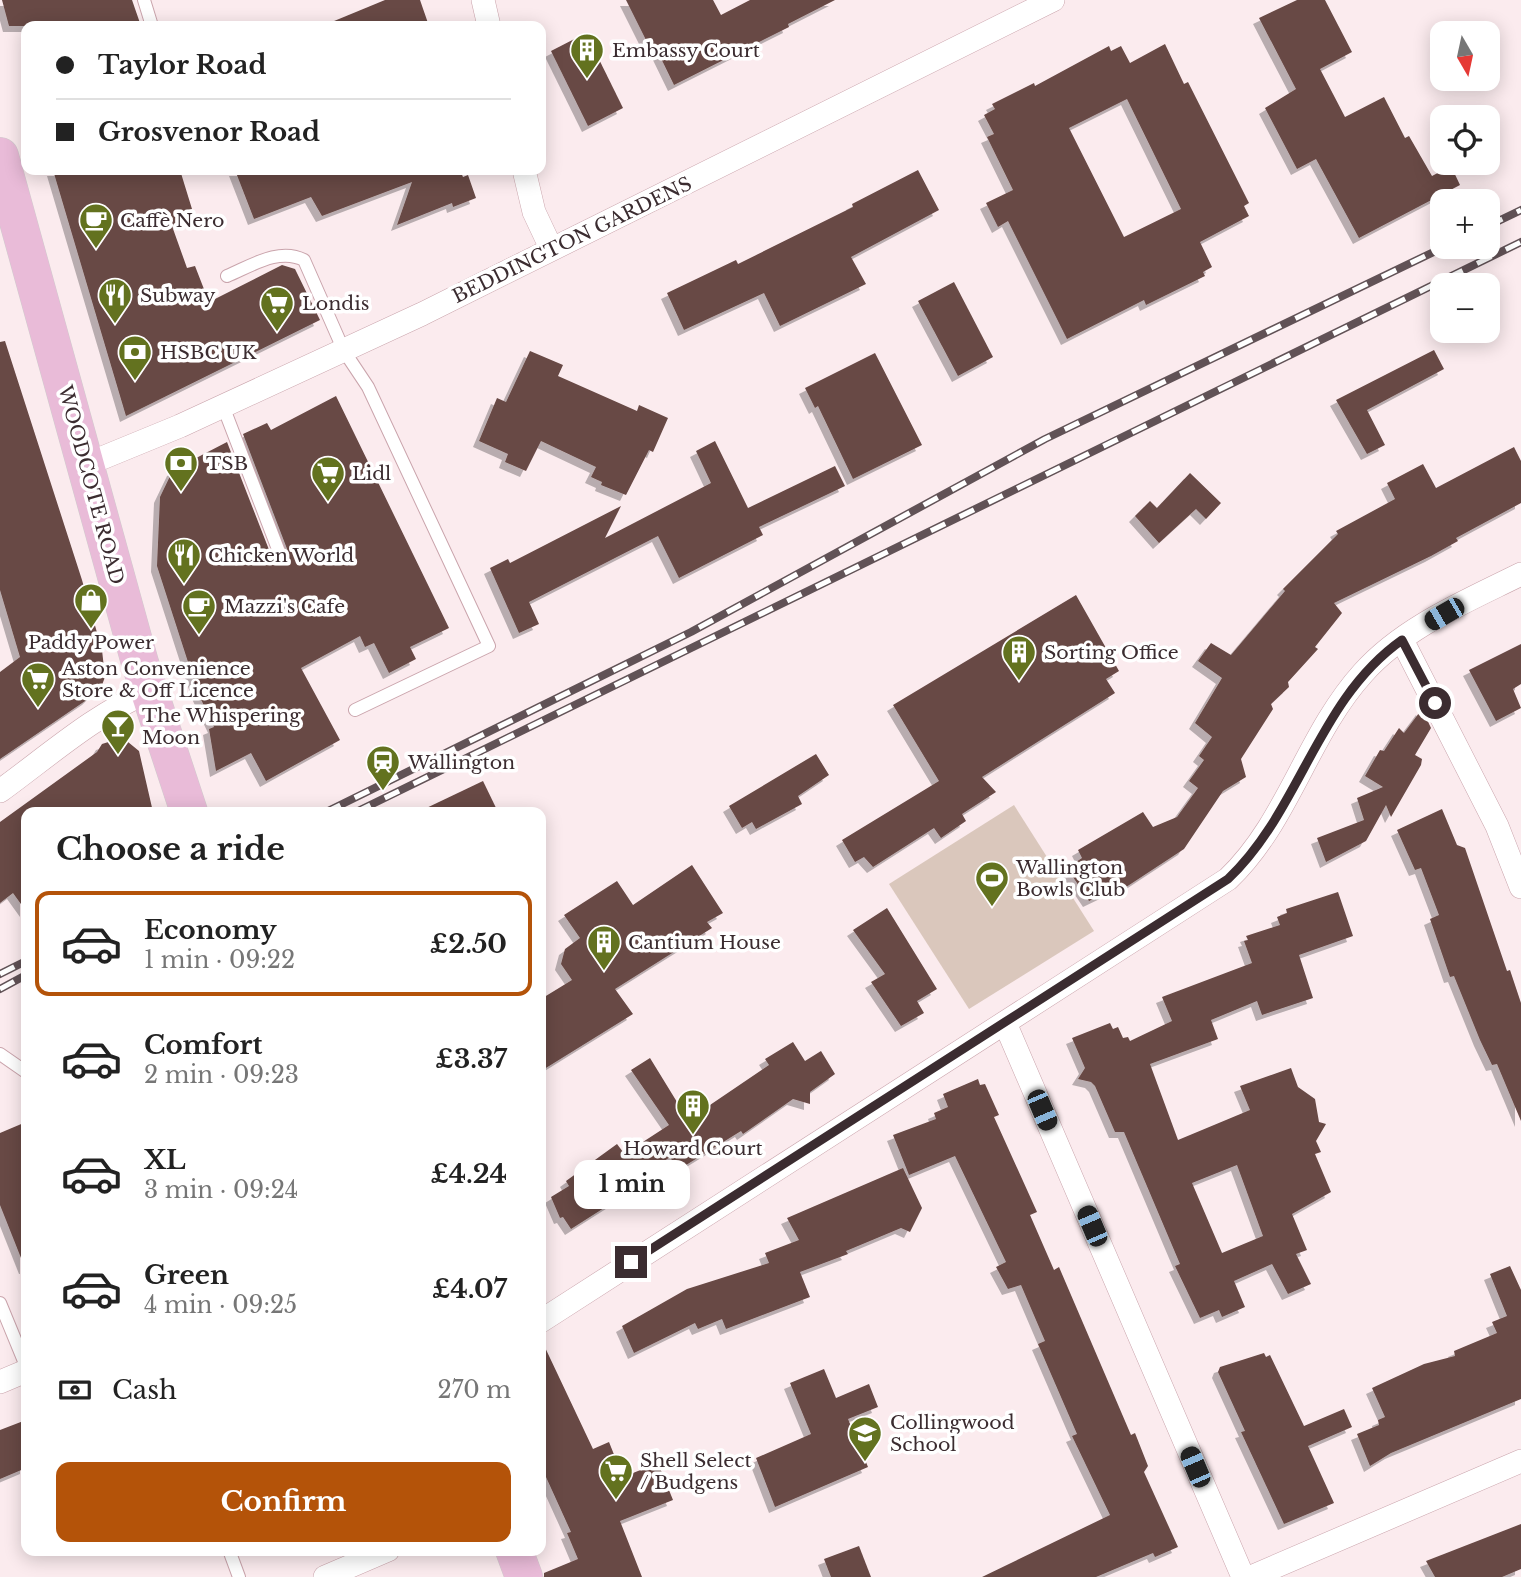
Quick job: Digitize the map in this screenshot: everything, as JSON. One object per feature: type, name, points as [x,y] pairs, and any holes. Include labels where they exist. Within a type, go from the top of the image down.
[{"type":"main road","name":"WOODCOTE ROAD","points":[[0,156],[149,691],[187,807]]},
{"type":"main road","points":[[516,1556],[524,1577]]},
{"type":"street","points":[[483,0],[488,21]]},
{"type":"street","name":"BEDDINGTON GARDENS","points":[[85,465],[180,426],[344,351],[1053,0]]},
{"type":"street","points":[[525,175],[534,212],[551,248]]},
{"type":"street","points":[[546,1318],[1201,898],[1245,863],[1270,828],[1343,699],[1376,660],[1444,614],[1521,574]]},
{"type":"street","points":[[1402,640],[1497,826],[1521,887]]},
{"type":"street","points":[[0,791],[71,739],[133,698],[149,691]]},
{"type":"street","points":[[1005,1023],[1243,1577]]},
{"type":"street","points":[[0,1382],[21,1371]]},
{"type":"street","points":[[1251,1577],[1521,1461]]},
{"type":"street","points":[[325,1577],[374,1556]]},
{"type":"lane","points":[[144,0],[150,21]]},
{"type":"lane","points":[[227,276],[278,255],[294,254],[304,260],[344,351],[368,387],[489,646],[355,710]]},
{"type":"lane","points":[[223,406],[281,557]]},
{"type":"lane","points":[[0,1054],[21,1069]]},
{"type":"lane","points":[[0,1303],[21,1356]]},
{"type":"lane","points":[[231,1556],[239,1577]]},
{"type":"shaded area","name":"Wallington Bowls Club","points":[[1014,805],[1094,931],[969,1009],[889,884]]},
{"type":"building","points":[[2,0],[132,0],[139,21],[21,21],[21,26],[9,26]]},
{"type":"building","points":[[385,0],[420,0],[427,21],[334,21]]},
{"type":"building","points":[[626,0],[713,0],[721,15],[750,0],[835,0],[788,24],[789,27],[674,85],[656,48],[651,50]]},
{"type":"building","points":[[1297,0],[1325,0],[1352,52],[1320,69],[1345,117],[1384,97],[1405,138],[1409,136],[1430,175],[1455,175],[1460,185],[1452,189],[1430,189],[1430,201],[1359,238],[1316,159],[1297,169],[1265,108],[1296,89],[1259,18]]},
{"type":"building","name":"Embassy Court","points":[[586,33],[623,108],[588,126],[551,51]]},
{"type":"building","points":[[1165,44],[1184,84],[1188,82],[1249,203],[1244,206],[1249,216],[1200,242],[1212,267],[1203,272],[1205,276],[1146,305],[1144,300],[1067,339],[1008,221],[998,227],[986,203],[1013,190],[987,137],[994,134],[984,115],[995,109],[992,104],[1034,83],[1035,86],[1109,46],[1111,51],[1121,46],[1130,63]],"holes":[[[1127,99],[1181,209],[1124,237],[1069,128]]]},
{"type":"building","points":[[918,170],[939,210],[851,257],[866,284],[780,326],[764,293],[684,330],[667,293],[736,260],[738,264],[853,207],[852,204]]},
{"type":"building","points":[[54,175],[182,175],[192,209],[178,213],[180,223],[172,226],[187,268],[195,266],[209,302],[282,265],[295,269],[320,320],[126,416]]},
{"type":"building","points":[[237,175],[468,175],[476,198],[453,207],[452,203],[397,225],[412,182],[322,216],[311,197],[254,219]]},
{"type":"building","points":[[954,282],[993,357],[958,376],[918,301]]},
{"type":"building","points":[[5,341],[82,580],[102,650],[105,677],[102,685],[88,699],[0,759],[0,672],[20,657],[0,590],[0,342]]},
{"type":"building","points":[[1434,350],[1444,369],[1367,410],[1385,445],[1367,454],[1336,400]]},
{"type":"building","points":[[530,351],[563,365],[558,376],[637,411],[639,405],[668,418],[653,452],[649,450],[626,495],[601,485],[602,482],[591,477],[596,467],[541,441],[526,471],[505,462],[508,454],[479,441],[497,398],[506,402]]},
{"type":"building","points":[[875,353],[922,445],[853,479],[818,406],[815,408],[805,388]]},
{"type":"building","points":[[336,396],[449,628],[410,647],[416,659],[389,673],[374,643],[365,647],[360,636],[301,668],[340,740],[266,781],[251,753],[216,771],[209,729],[214,727],[198,693],[157,566],[160,497],[173,470],[227,442],[273,560],[279,565],[285,565],[289,554],[243,434],[267,423],[271,430]]},
{"type":"building","points":[[715,441],[748,508],[835,466],[845,486],[759,527],[763,535],[679,578],[658,536],[529,602],[539,624],[519,633],[490,568],[508,559],[510,563],[621,506],[605,538],[711,483],[696,451]]},
{"type":"building","points":[[1514,447],[1521,461],[1521,503],[1456,538],[1458,541],[1431,556],[1334,603],[1342,613],[1315,647],[1318,649],[1288,682],[1289,687],[1271,704],[1273,709],[1241,759],[1246,777],[1223,791],[1184,849],[1117,893],[1114,889],[1089,901],[1067,868],[1082,858],[1078,850],[1143,812],[1153,827],[1177,817],[1198,788],[1189,781],[1204,760],[1199,756],[1212,737],[1195,723],[1222,678],[1198,661],[1211,643],[1231,655],[1285,591],[1283,589],[1338,534],[1336,531],[1395,499],[1387,483],[1423,464],[1436,488]]},
{"type":"building","points":[[1190,473],[1221,503],[1206,519],[1196,509],[1159,543],[1135,516],[1150,501],[1157,508]]},
{"type":"building","name":"Sorting Office","points":[[1076,595],[1119,671],[1106,679],[1115,693],[982,777],[996,792],[962,814],[966,821],[941,838],[934,828],[873,867],[864,857],[855,862],[842,840],[939,781],[893,705]]},
{"type":"building","points":[[1521,644],[1521,684],[1513,689],[1521,708],[1496,721],[1469,670]]},
{"type":"building","points":[[1422,709],[1431,728],[1415,755],[1422,759],[1421,765],[1391,817],[1386,805],[1366,841],[1326,862],[1317,838],[1364,820],[1357,798],[1383,787],[1365,776],[1380,750],[1384,751],[1399,728],[1404,733]]},
{"type":"building","points":[[118,739],[128,742],[139,751],[152,807],[21,807],[21,904],[13,893],[0,903],[0,822],[97,752],[102,744]]},
{"type":"building","points":[[816,754],[829,775],[798,796],[802,804],[756,829],[752,822],[742,828],[729,806]]},
{"type":"building","points":[[483,781],[496,807],[428,807]]},
{"type":"building","points":[[1442,809],[1457,845],[1465,848],[1507,971],[1510,970],[1521,1003],[1521,1121],[1497,1064],[1492,1065],[1480,1040],[1454,976],[1450,977],[1430,919],[1439,915],[1421,868],[1415,870],[1397,830]]},
{"type":"building","name":"Cantium House","points":[[692,865],[723,913],[707,922],[712,928],[615,989],[633,1014],[546,1068],[546,996],[572,980],[561,964],[565,949],[580,938],[564,915],[617,881],[633,905]]},
{"type":"building","points":[[1338,892],[1353,936],[1299,955],[1313,998],[1262,1015],[1257,1001],[1211,1020],[1218,1039],[1150,1064],[1178,1140],[1250,1110],[1240,1086],[1291,1068],[1298,1087],[1315,1099],[1319,1122],[1326,1124],[1316,1141],[1321,1152],[1315,1154],[1331,1192],[1292,1214],[1307,1250],[1296,1254],[1311,1284],[1288,1294],[1272,1264],[1234,1281],[1245,1307],[1222,1317],[1219,1310],[1200,1318],[1175,1266],[1180,1264],[1124,1132],[1115,1132],[1095,1086],[1091,1082],[1078,1079],[1085,1068],[1072,1038],[1110,1023],[1113,1029],[1118,1027],[1123,1038],[1128,1037],[1130,1041],[1172,1021],[1162,997],[1252,963],[1244,941],[1248,940],[1246,936],[1280,925],[1277,917],[1287,913],[1286,909]],"holes":[[[1237,1165],[1263,1236],[1222,1253],[1192,1183]]]},
{"type":"building","points":[[887,908],[937,989],[917,1001],[924,1013],[901,1026],[871,982],[885,974],[853,930]]},
{"type":"building","points":[[793,1042],[805,1061],[821,1051],[835,1074],[810,1092],[810,1104],[793,1099],[743,1134],[741,1131],[678,1170],[670,1157],[634,1182],[637,1187],[571,1229],[563,1217],[560,1218],[551,1197],[569,1186],[566,1181],[617,1144],[623,1152],[629,1151],[669,1125],[631,1070],[650,1058],[685,1115],[707,1100],[710,1105],[769,1065],[765,1059]]},
{"type":"building","points":[[978,1079],[980,1085],[985,1084],[999,1115],[994,1117],[1037,1212],[1030,1215],[1054,1270],[1059,1267],[1131,1435],[1135,1433],[1148,1466],[1144,1472],[1178,1547],[1155,1557],[1153,1553],[1096,1577],[982,1577],[1110,1515],[1072,1436],[1077,1434],[1038,1344],[1045,1341],[1021,1285],[1008,1289],[996,1267],[1006,1262],[955,1156],[909,1175],[893,1135],[936,1119],[934,1113],[948,1107],[943,1094]]},
{"type":"building","points":[[21,1124],[21,1258],[0,1205],[0,1133]]},
{"type":"building","points":[[903,1168],[922,1208],[910,1232],[901,1228],[846,1251],[848,1254],[800,1272],[810,1297],[726,1329],[722,1319],[698,1329],[695,1323],[634,1353],[622,1326],[687,1289],[769,1263],[765,1253],[799,1240],[787,1218]]},
{"type":"building","points":[[1510,1266],[1521,1290],[1521,1399],[1391,1453],[1370,1466],[1357,1434],[1379,1425],[1378,1420],[1385,1417],[1372,1388],[1424,1364],[1455,1356],[1454,1351],[1497,1333],[1492,1322],[1507,1316],[1490,1274]]},
{"type":"building","points":[[546,1350],[593,1449],[609,1442],[623,1477],[658,1463],[673,1500],[620,1521],[642,1577],[544,1577],[544,1573],[578,1559],[567,1533],[571,1532],[546,1477]]},
{"type":"building","points":[[1264,1353],[1266,1357],[1270,1355],[1304,1426],[1344,1409],[1352,1427],[1308,1446],[1334,1503],[1284,1524],[1241,1432],[1245,1431],[1218,1372],[1220,1367]]},
{"type":"building","points":[[824,1369],[836,1398],[869,1384],[878,1407],[848,1419],[868,1467],[775,1507],[756,1458],[811,1434],[790,1383]]},
{"type":"building","points":[[21,1422],[21,1470],[0,1479],[0,1430]]},
{"type":"building","points":[[1521,1524],[1521,1569],[1502,1577],[1435,1577],[1426,1561]]},
{"type":"building","points":[[859,1546],[871,1577],[831,1577],[824,1559]]},
{"type":"railway","points":[[1500,220],[1521,210]]},
{"type":"railway","points":[[366,807],[1521,242]]},
{"type":"railway","points":[[336,807],[691,632],[1045,439],[1430,254]]},
{"type":"railway","points":[[0,974],[21,964]]},
{"type":"railway","points":[[0,989],[21,978]]},
{"type":"place","name":"Embassy Court","points":[[587,80]]},
{"type":"place","name":"Caffè Nero","points":[[96,250]]},
{"type":"place","name":"Subway","points":[[115,325]]},
{"type":"place","name":"Londis","points":[[277,333]]},
{"type":"place","name":"HSBC UK","points":[[135,382]]},
{"type":"place","name":"TSB","points":[[181,493]]},
{"type":"place","name":"Lidl","points":[[328,503]]},
{"type":"place","name":"Chicken World","points":[[184,585]]},
{"type":"place","name":"Paddy Power","points":[[91,630]]},
{"type":"place","name":"Mazzi's Cafe","points":[[199,636]]},
{"type":"place","name":"Sorting Office","points":[[1019,682]]},
{"type":"place","name":"Aston Convenience Store & Off Licence","points":[[38,709]]},
{"type":"place","name":"The Whispering Moon","points":[[118,756]]},
{"type":"place","name":"Wallington","points":[[383,792]]},
{"type":"place","name":"Wallington Bowls Club","points":[[992,908]]},
{"type":"place","name":"Cantium House","points":[[604,972]]},
{"type":"place","name":"Howard Court","points":[[693,1136]]},
{"type":"place","name":"Collingwood School","points":[[865,1463]]},
{"type":"place","name":"Shell Select / Budgens","points":[[616,1501]]},
{"type":"route","points":[[631,1262],[1165,922],[1228,879],[1245,863],[1270,828],[1343,699],[1376,660],[1402,640],[1435,703]]}]
